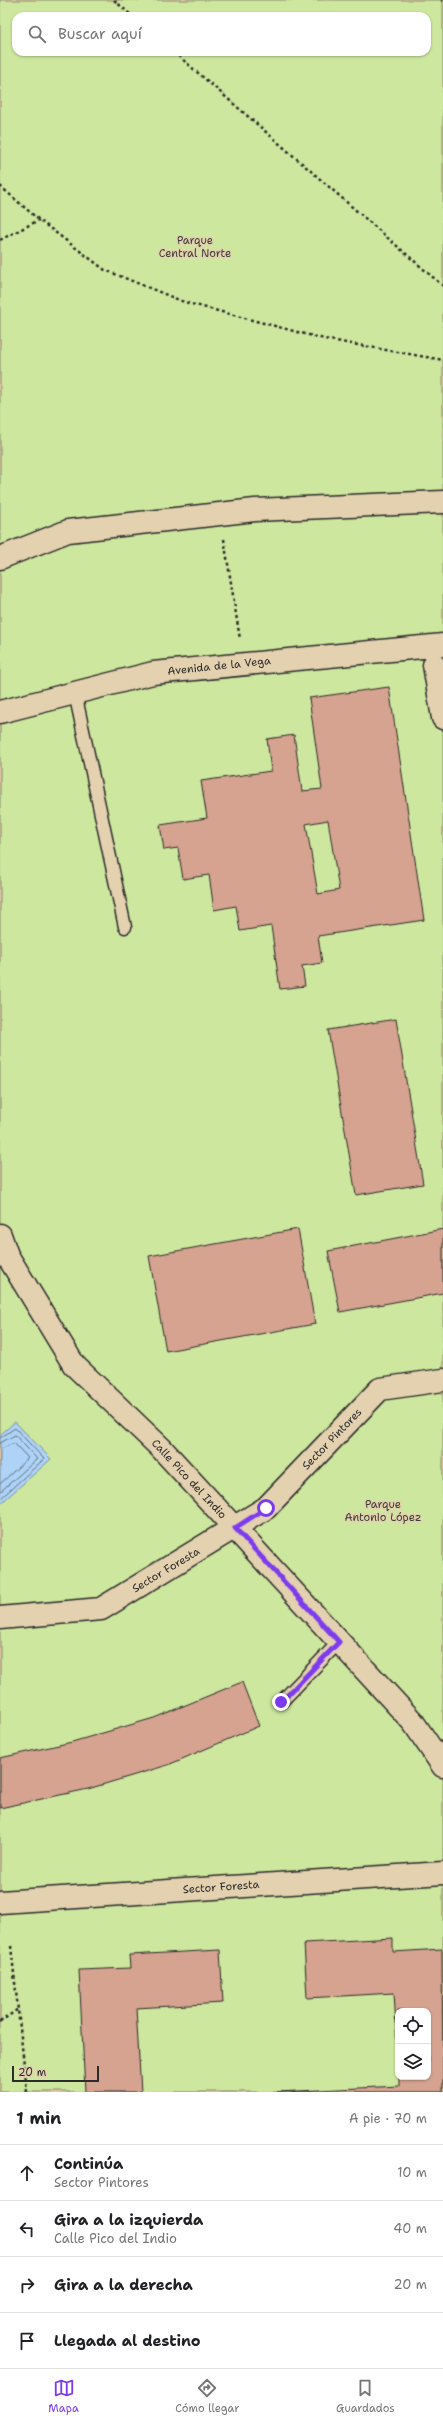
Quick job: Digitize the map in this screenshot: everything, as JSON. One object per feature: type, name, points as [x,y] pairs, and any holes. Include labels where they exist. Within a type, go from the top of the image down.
[{"type":"street","points":[[0,558],[68,531],[255,510],[443,502]]},
{"type":"street","name":"Avenida de la Vega","points":[[0,712],[154,673],[443,644]]},
{"type":"street","points":[[434,665],[443,718]]},
{"type":"street","name":"Calle Pico del Indio","points":[[0,1235],[7,1255],[74,1365],[161,1448],[235,1528],[413,1722],[443,1766]]},
{"type":"street","name":"Sector Pintores","points":[[235,1528],[266,1508],[380,1389],[443,1380]]},
{"type":"street","name":"Sector Foresta","points":[[0,1618],[102,1609],[235,1528]]},
{"type":"street","name":"Sector Foresta","points":[[0,1902],[443,1873]]},
{"type":"lane","points":[[75,693],[125,927]]},
{"type":"lane","points":[[281,1702],[339,1642]]},
{"type":"path","points":[[114,0],[128,12]]},
{"type":"path","points":[[179,56],[443,286]]},
{"type":"path","points":[[0,186],[39,220],[105,270],[184,302],[324,339],[443,360]]},
{"type":"path","points":[[0,240],[39,220]]},
{"type":"path","points":[[219,514],[242,647]]},
{"type":"path","points":[[11,1946],[27,2092]]},
{"type":"path","points":[[0,2022],[18,2009]]},
{"type":"green space","points":[[0,0],[443,0],[443,2092],[0,2092]]},
{"type":"water","points":[[15,1422],[51,1459],[0,1504],[0,1435]]},
{"type":"building","points":[[389,687],[424,920],[318,936],[322,963],[302,966],[305,986],[280,989],[271,926],[240,931],[236,906],[214,910],[209,875],[183,879],[178,848],[164,850],[160,825],[207,818],[201,781],[271,771],[267,739],[294,735],[302,791],[322,789],[309,698]],"holes":[[[328,820],[339,890],[318,894],[306,824]]]},
{"type":"building","points":[[396,1019],[423,1184],[356,1195],[328,1030]]},
{"type":"building","points":[[298,1229],[315,1324],[166,1351],[149,1256]]},
{"type":"building","points":[[443,1229],[443,1293],[340,1312],[328,1251]]},
{"type":"building","points":[[242,1682],[259,1726],[168,1765],[88,1789],[0,1808],[0,1758],[72,1742],[154,1718]]},
{"type":"building","points":[[393,1938],[393,1952],[442,1949],[443,2092],[277,2092],[399,2086],[399,2080],[431,2080],[431,2008],[395,2008],[395,2010],[394,1993],[307,1998],[304,1943]]},
{"type":"building","points":[[220,1950],[223,2003],[136,2008],[141,2092],[85,2092],[79,1970],[130,1968],[129,1955]]},
{"type":"route","points":[[266,1508],[235,1528],[339,1642],[281,1702]]},
{"type":"park label","name":"Parque Central Norte","points":[[195,246]]},
{"type":"park label","name":"Parque Antonio López","points":[[383,1510]]}]
